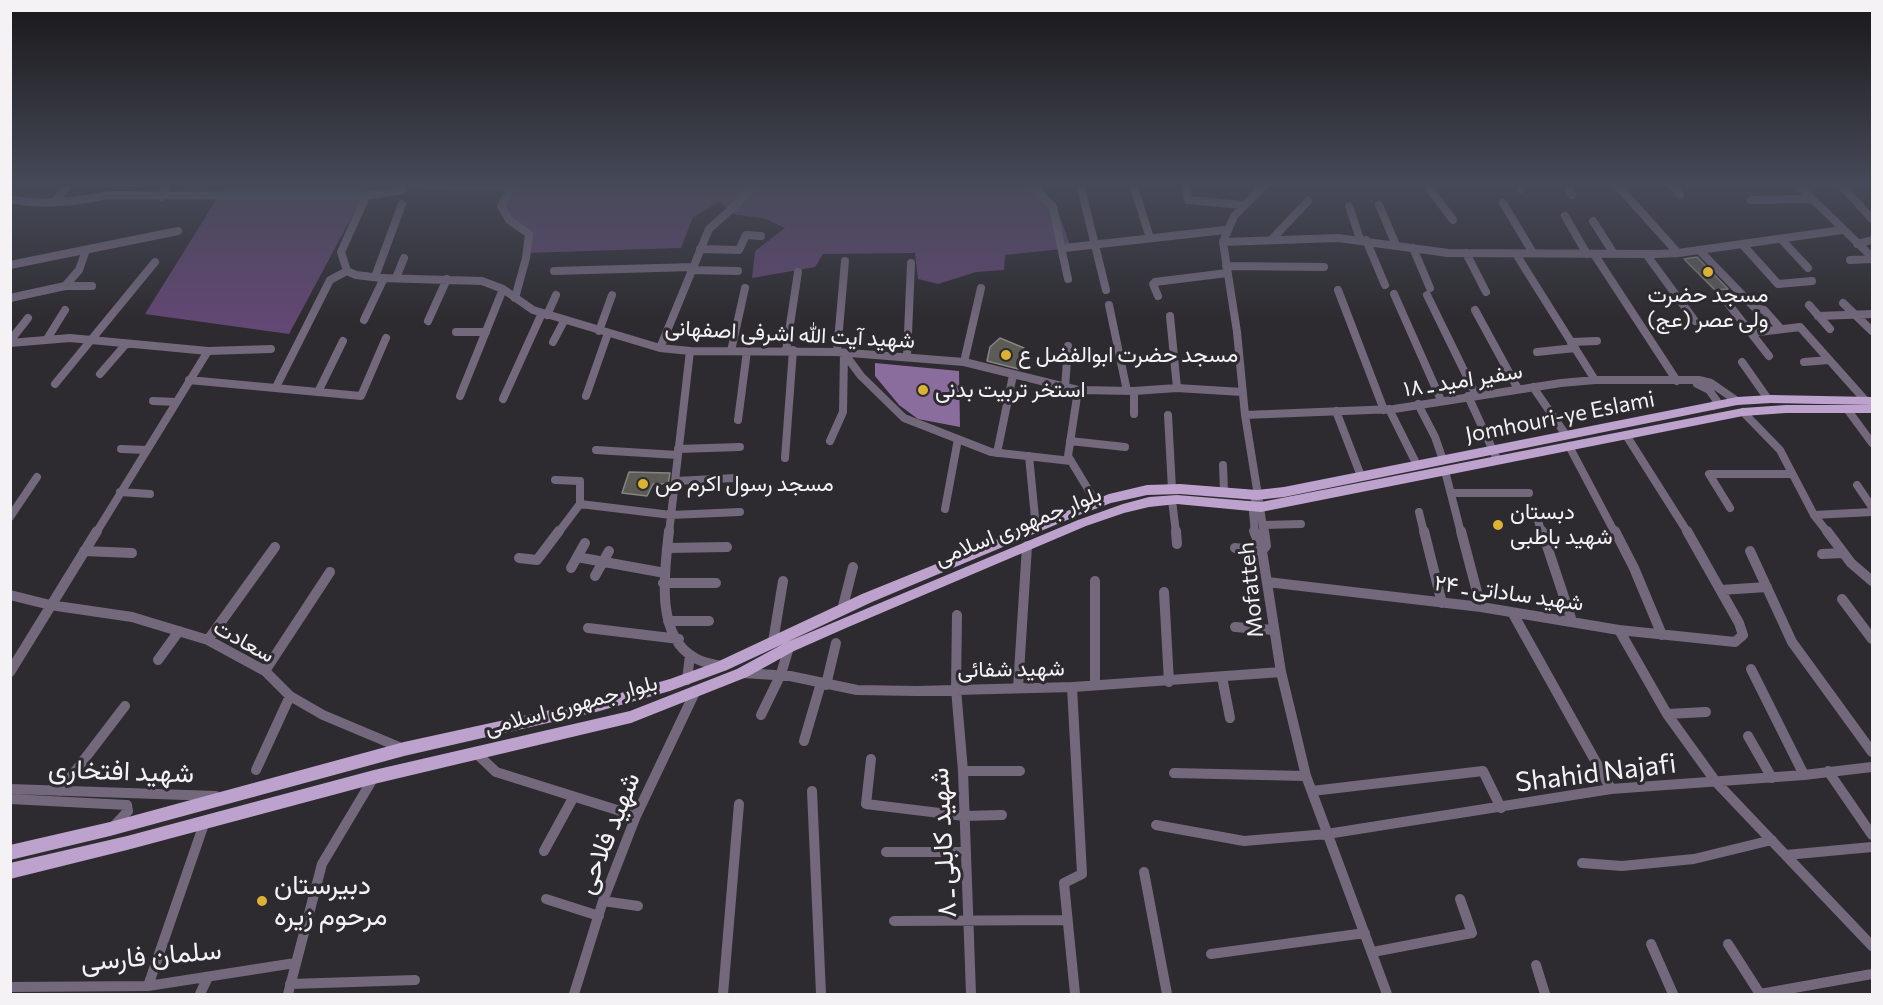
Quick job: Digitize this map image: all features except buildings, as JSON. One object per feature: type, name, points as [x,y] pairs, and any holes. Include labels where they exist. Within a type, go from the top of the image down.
[{"type":"main road","name":"Jomhouri-ye Eslami","points":[[1568,441],[1626,435],[1692,421],[1768,399],[1870,403]]},
{"type":"main road","name":"Jomhouri-ye Eslami","points":[[1257,503],[1568,441],[1684,411],[1713,406],[1847,409],[1870,403]]},
{"type":"main road","points":[[1684,411],[1692,421]]},
{"type":"main road","name":"Jomhouri-ye Eslami","points":[[1257,503],[1284,492],[1361,476],[1417,465],[1444,465]]},
{"type":"main road","name":"بلوار جمهوری اسلامی","points":[[10,871],[328,791],[374,777],[631,717],[691,686],[722,666],[842,610],[870,604],[1027,546],[1097,504],[1147,490],[1172,495],[1257,503]]},
{"type":"main road","name":"بلوار جمهوری اسلامی","points":[[10,853],[110,830],[404,749],[596,706],[629,696],[691,686],[742,673],[870,604],[1036,528],[1059,526],[1172,495],[1224,492],[1257,503]]},
{"type":"main road","points":[[629,696],[624,704],[624,710],[631,717]]},
{"type":"main road","points":[[596,706],[604,711],[602,720],[596,727]]},
{"type":"main road","points":[[328,771],[322,777],[320,784],[322,789],[328,791]]},
{"type":"main road","points":[[280,803],[293,791],[291,785],[285,783]]},
{"type":"street","points":[[10,265],[178,231]]},
{"type":"street","points":[[276,387],[330,280],[346,271],[340,252],[350,231]]},
{"type":"street","points":[[364,320],[394,231]]},
{"type":"street","points":[[515,297],[526,258],[529,234],[525,231]]},
{"type":"street","points":[[660,348],[708,231]]},
{"type":"street","points":[[1058,231],[1068,279]]},
{"type":"street","points":[[1092,231],[1106,290]]},
{"type":"street","points":[[1148,231],[1150,238]]},
{"type":"street","points":[[1061,247],[1217,231]]},
{"type":"street","name":"Mofatteh","points":[[1225,231],[1222,242],[1237,332],[1245,415],[1257,503],[1266,546],[1262,551],[1281,672],[1306,776],[1387,994]]},
{"type":"street","points":[[1272,239],[1280,231]]},
{"type":"street","points":[[1359,231],[1385,285]]},
{"type":"street","points":[[1390,231],[1396,245]]},
{"type":"street","points":[[1520,231],[1533,253]]},
{"type":"street","points":[[1575,231],[1682,381],[1709,390],[1717,401],[1713,406]]},
{"type":"street","points":[[1599,231],[1614,254]]},
{"type":"street","points":[[1658,231],[1678,254]]},
{"type":"street","points":[[1222,242],[1272,239],[1363,240],[1448,253],[1678,254],[1836,231]]},
{"type":"street","points":[[1843,231],[1872,258]]},
{"type":"street","points":[[700,249],[739,250],[746,235],[761,236]]},
{"type":"street","points":[[1781,239],[1808,267]]},
{"type":"street","points":[[1857,244],[1872,240]]},
{"type":"street","points":[[1742,244],[1778,284],[1812,281]]},
{"type":"street","points":[[1413,248],[1472,396],[1480,423],[1495,455]]},
{"type":"street","points":[[65,286],[79,270],[86,250]]},
{"type":"street","points":[[1700,250],[1755,308],[1764,310],[1781,329]]},
{"type":"street","points":[[1466,253],[1486,292]]},
{"type":"street","points":[[1516,254],[1595,380]]},
{"type":"street","points":[[1646,254],[1695,321]]},
{"type":"street","points":[[396,278],[404,258]]},
{"type":"street","points":[[1850,260],[1872,258]]},
{"type":"street","points":[[830,441],[843,412],[841,353],[845,261]]},
{"type":"street","points":[[55,384],[155,262]]},
{"type":"street","points":[[907,357],[911,263]]},
{"type":"street","points":[[1158,296],[1153,284],[1155,282],[1227,270],[1324,267]]},
{"type":"street","points":[[554,271],[692,268],[738,271]]},
{"type":"street","name":"شهید آیت الله اشرفی اصفهانی","points":[[346,271],[380,278],[482,281],[503,289],[544,314],[660,348],[690,351],[841,353],[964,362],[1078,390],[1130,391],[1177,388],[1242,392]]},
{"type":"street","points":[[784,458],[790,351],[798,272]]},
{"type":"street","points":[[428,321],[447,279]]},
{"type":"street","points":[[10,298],[65,286],[92,286]]},
{"type":"street","points":[[731,351],[745,288]]},
{"type":"street","points":[[964,362],[981,288]]},
{"type":"street","points":[[460,396],[503,289]]},
{"type":"street","points":[[1338,290],[1386,409],[1417,465]]},
{"type":"street","points":[[1394,294],[1441,400]]},
{"type":"street","points":[[503,399],[544,314],[556,295]]},
{"type":"street","points":[[586,396],[612,295]]},
{"type":"street","points":[[1723,297],[1769,356]]},
{"type":"street","points":[[1843,303],[1872,331]]},
{"type":"street","points":[[1109,305],[1134,414]]},
{"type":"street","points":[[1809,305],[1830,329]]},
{"type":"street","points":[[47,339],[65,310]]},
{"type":"street","points":[[1475,310],[1518,389]]},
{"type":"street","points":[[1818,316],[1872,314]]},
{"type":"street","points":[[1170,316],[1177,388]]},
{"type":"street","points":[[10,342],[28,318]]},
{"type":"street","points":[[553,342],[564,321]]},
{"type":"street","points":[[1751,333],[1800,327],[1870,403]]},
{"type":"street","points":[[456,332],[486,332]]},
{"type":"street","points":[[189,380],[361,396],[386,338]]},
{"type":"street","points":[[10,342],[47,339],[208,351],[271,349]]},
{"type":"street","points":[[1538,352],[1597,340]]},
{"type":"street","points":[[318,392],[343,341]]},
{"type":"street","points":[[100,374],[126,344]]},
{"type":"street","points":[[1065,388],[1068,346]]},
{"type":"street","points":[[10,672],[208,351]]},
{"type":"street","points":[[690,351],[663,584],[668,621],[690,655],[722,666]]},
{"type":"street","points":[[738,420],[747,351]]},
{"type":"street","points":[[841,353],[904,418],[997,453],[1070,458]]},
{"type":"street","points":[[1804,362],[1829,360]]},
{"type":"street","points":[[1742,362],[1768,399]]},
{"type":"street","points":[[997,453],[1013,375]]},
{"type":"street","name":"سفیر امید ـ ۱۸","points":[[1245,415],[1386,409],[1595,380],[1711,383],[1740,406],[1780,450],[1814,515],[1851,563],[1872,581]]},
{"type":"street","points":[[1533,387],[1568,441],[1634,568],[1662,635]]},
{"type":"street","points":[[1078,390],[1070,441],[1070,458],[1097,504]]},
{"type":"street","points":[[153,401],[176,402]]},
{"type":"street","points":[[1418,404],[1433,432],[1444,465],[1481,607]]},
{"type":"street","points":[[1847,409],[1872,442]]},
{"type":"street","points":[[1336,411],[1361,476]]},
{"type":"street","points":[[1168,415],[1177,544]]},
{"type":"street","points":[[1626,435],[1683,524],[1721,590],[1767,587]]},
{"type":"street","points":[[945,509],[958,439]]},
{"type":"street","points":[[1070,441],[1125,447]]},
{"type":"street","points":[[596,450],[678,452],[740,447]]},
{"type":"street","points":[[121,449],[147,450]]},
{"type":"street","points":[[1029,456],[1036,528]]},
{"type":"street","points":[[1223,465],[1224,492]]},
{"type":"street","points":[[1730,508],[1709,474],[1792,474]]},
{"type":"street","points":[[10,517],[37,477]]},
{"type":"street","points":[[675,481],[736,478]]},
{"type":"street","points":[[519,558],[537,560],[580,504],[580,481],[555,480]]},
{"type":"street","points":[[1857,485],[1872,507]]},
{"type":"street","points":[[120,492],[150,494]]},
{"type":"street","points":[[1451,493],[1529,493]]},
{"type":"street","points":[[1257,503],[1256,544],[1262,551]]},
{"type":"street","points":[[580,504],[671,515],[740,512]]},
{"type":"street","points":[[1419,512],[1442,603]]},
{"type":"street","points":[[1814,515],[1872,512]]},
{"type":"street","points":[[1538,521],[1572,621]]},
{"type":"street","points":[[1263,525],[1301,524]]},
{"type":"street","points":[[572,568],[585,543]]},
{"type":"street","points":[[1018,688],[1027,546]]},
{"type":"street","points":[[208,640],[275,547]]},
{"type":"street","points":[[667,548],[727,547]]},
{"type":"street","points":[[1235,548],[1262,551]]},
{"type":"street","points":[[596,576],[609,550]]},
{"type":"street","points":[[84,551],[132,553]]},
{"type":"street","points":[[1750,551],[1792,642],[1872,752]]},
{"type":"street","points":[[1822,554],[1843,553]]},
{"type":"street","points":[[578,557],[664,573]]},
{"type":"street","points":[[842,610],[854,567]]},
{"type":"street","points":[[265,671],[330,572]]},
{"type":"street","points":[[773,642],[783,581]]},
{"type":"street","points":[[1095,581],[1095,685]]},
{"type":"street","name":"شهید ساداتی ـ ۲۴","points":[[1267,582],[1481,607],[1619,630],[1735,642],[1743,635],[1721,590]]},
{"type":"street","points":[[663,584],[716,583]]},
{"type":"street","points":[[1164,592],[1169,682]]},
{"type":"street","name":"سعادت","points":[[10,595],[50,605],[132,617],[208,640],[265,671],[290,696],[323,715],[404,749]]},
{"type":"street","points":[[1842,599],[1872,639]]},
{"type":"street","points":[[1512,612],[1611,789]]},
{"type":"street","name":"شهید کابلی ـ ۸","points":[[957,615],[956,689],[963,771],[971,994]]},
{"type":"street","points":[[668,621],[710,621]]},
{"type":"street","points":[[1235,627],[1274,630]]},
{"type":"street","points":[[588,628],[679,639]]},
{"type":"street","points":[[1619,630],[1667,714],[1716,782],[1872,946]]},
{"type":"street","points":[[158,660],[179,631]]},
{"type":"street","points":[[804,741],[836,643]]},
{"type":"street","points":[[761,716],[781,674],[789,647]]},
{"type":"street","name":"شهید فلاحی","points":[[574,994],[603,901],[691,686],[690,655]]},
{"type":"street","points":[[1750,669],[1804,775]]},
{"type":"street","name":"شهید شفائی","points":[[742,673],[781,674],[862,691],[1072,687],[1169,682],[1281,672]]},
{"type":"street","points":[[1222,677],[1230,718]]},
{"type":"street","points":[[1072,687],[1082,874],[1064,883],[1075,994]]},
{"type":"street","points":[[256,770],[290,696]]},
{"type":"street","points":[[60,791],[125,706]]},
{"type":"street","points":[[1667,714],[1706,712]]},
{"type":"street","points":[[1748,736],[1772,778]]},
{"type":"street","points":[[477,754],[496,772],[636,816]]},
{"type":"street","points":[[871,759],[866,804],[964,816],[1002,815]]},
{"type":"street","name":"Shahid Najafi","points":[[1156,825],[1244,841],[1327,834],[1611,789],[1772,778],[1872,767]]},
{"type":"street","points":[[963,771],[1020,771]]},
{"type":"street","points":[[1312,791],[1483,771],[1501,808]]},
{"type":"street","points":[[1827,771],[1872,836]]},
{"type":"street","points":[[1174,773],[1306,776]]},
{"type":"street","points":[[374,777],[322,864],[289,989],[415,980]]},
{"type":"street","name":"شهید افتخاری","points":[[10,789],[230,797]]},
{"type":"street","points":[[812,792],[821,994]]},
{"type":"street","points":[[115,804],[124,801],[126,795]]},
{"type":"street","points":[[544,851],[573,798]]},
{"type":"street","points":[[10,799],[128,805],[128,811],[110,830]]},
{"type":"street","points":[[723,994],[739,804]]},
{"type":"street","points":[[148,986],[205,821]]},
{"type":"street","points":[[1582,863],[1622,866],[1694,859],[1772,840]]},
{"type":"street","points":[[1786,855],[1872,847]]},
{"type":"street","points":[[886,852],[965,852]]},
{"type":"street","points":[[1144,872],[1167,994]]},
{"type":"street","points":[[1373,952],[1472,933],[1460,899]]},
{"type":"street","points":[[546,900],[599,916]]},
{"type":"street","points":[[603,901],[638,906]]},
{"type":"street","points":[[894,921],[1066,920]]},
{"type":"street","points":[[1211,954],[1365,933]]},
{"type":"street","points":[[1651,944],[1673,994]]},
{"type":"street","points":[[1728,944],[1760,994],[1872,974]]},
{"type":"street","name":"سلمان فارسی","points":[[10,987],[48,991],[148,986],[295,963]]},
{"type":"street","points":[[1536,965],[1545,994]]},
{"type":"street","points":[[200,994],[208,976]]},
{"type":"street","points":[[962,994],[971,994]]},
{"type":"shaded area","points":[[197,231],[344,231],[289,334],[145,314]]},
{"type":"shaded area","points":[[524,231],[688,231],[681,248],[526,253],[529,234]]},
{"type":"shaded area","points":[[781,231],[1065,231],[1071,248],[1005,255],[1004,270],[976,272],[938,284],[918,279],[915,253],[823,254],[815,267],[752,278],[755,251]]},
{"type":"shaded area","name":"استخر تربیت بدنی","points":[[875,363],[959,371],[960,427],[918,419],[899,405],[875,376]]},
{"type":"place","name":"مسجد حضرت ولی عصر (عج)","points":[[1708,272]]},
{"type":"place","name":"مسجد حضرت ابوالفضل ع","points":[[1006,355]]},
{"type":"place","name":"استخر تربیت بدنی","points":[[923,390]]},
{"type":"place","name":"مسجد رسول اکرم ص","points":[[643,484]]},
{"type":"place","name":"دبستان شهید باطبی","points":[[1498,525]]},
{"type":"place","name":"دبیرستان مرحوم زیره","points":[[262,901]]}]
